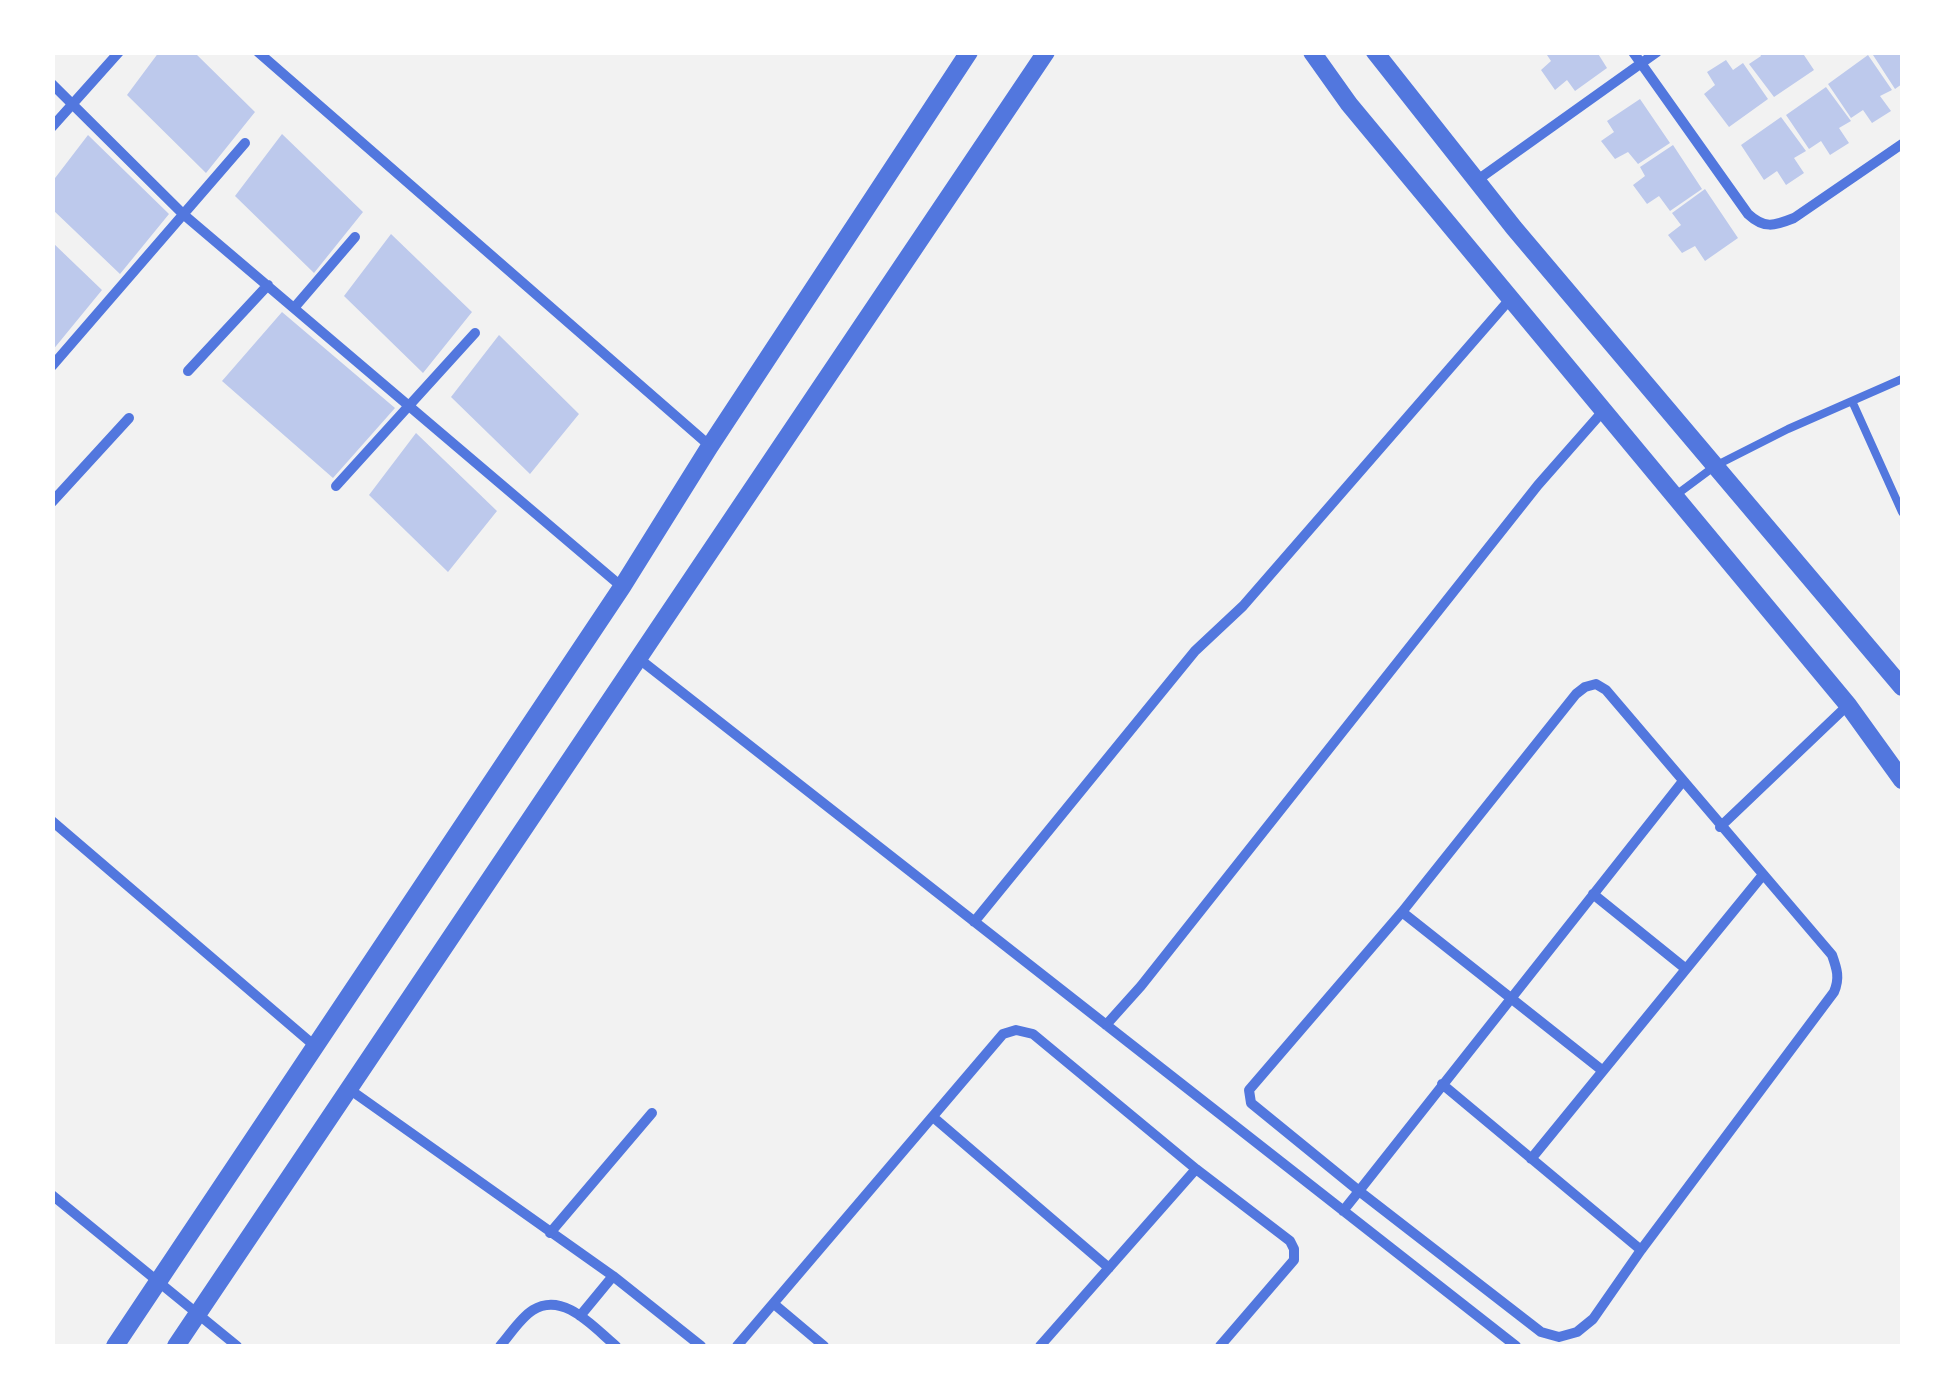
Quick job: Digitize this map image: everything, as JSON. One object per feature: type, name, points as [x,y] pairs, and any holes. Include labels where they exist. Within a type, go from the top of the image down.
[{"type":"street","points":[[52,127],[119,52]]},
{"type":"street","points":[[258,52],[710,446]]},
{"type":"street","points":[[115,1346],[622,587],[969,52]]},
{"type":"street","points":[[176,1346],[1046,52]]},
{"type":"street","points":[[1312,52],[1350,104],[1848,705],[1902,780]]},
{"type":"street","points":[[1376,52],[1514,228],[1902,686]]},
{"type":"street","points":[[1633,52],[1758,223],[1768,225],[1794,218],[1902,144]]},
{"type":"street","points":[[1476,181],[1657,52]]},
{"type":"street","points":[[52,84],[184,214],[622,587]]},
{"type":"street","points":[[52,366],[246,143]]},
{"type":"street","points":[[294,308],[355,237]]},
{"type":"street","points":[[188,371],[268,285]]},
{"type":"street","points":[[974,922],[1196,651],[1243,606],[1511,298]]},
{"type":"street","points":[[336,486],[475,333]]},
{"type":"street","points":[[1106,1025],[1538,485],[1604,410]]},
{"type":"street","points":[[52,502],[128,418]]},
{"type":"street","points":[[638,658],[1516,1346]]},
{"type":"street","points":[[1596,684],[1606,690],[1720,827],[1832,955],[1838,981],[1834,992],[1594,1318],[1578,1332],[1559,1338],[1541,1332],[1251,1103],[1249,1090],[1402,912],[1585,687],[1596,684]]},
{"type":"street","points":[[1720,827],[1848,705]]},
{"type":"street","points":[[1343,1211],[1684,781]]},
{"type":"street","points":[[52,821],[316,1046]]},
{"type":"street","points":[[1531,1159],[1762,876]]},
{"type":"street","points":[[1594,894],[1686,969]]},
{"type":"street","points":[[1402,912],[1603,1070]]},
{"type":"street","points":[[738,1346],[1004,1034],[1016,1030],[1033,1034],[1290,1241],[1294,1260],[1220,1346]]},
{"type":"street","points":[[1442,1084],[1642,1250]]},
{"type":"street","points":[[349,1089],[613,1276],[702,1346]]},
{"type":"street","points":[[550,1234],[652,1114]]},
{"type":"street","points":[[933,1117],[1109,1268]]},
{"type":"street","points":[[1040,1346],[1196,1169]]},
{"type":"street","points":[[52,1195],[237,1346]]},
{"type":"street","points":[[580,1316],[613,1276]]},
{"type":"street","points":[[500,1346],[530,1311],[545,1304],[562,1305],[616,1346]]},
{"type":"street","points":[[774,1304],[824,1346]]},
{"type":"lane","points":[[1675,496],[1715,466],[1902,378]]},
{"type":"lane","points":[[1852,401],[1902,512]]},
{"type":"building","points":[[159,52],[194,52],[255,112],[206,173],[127,95]]},
{"type":"building","points":[[1545,52],[1597,52],[1607,68],[1575,91],[1567,80],[1555,90],[1541,70],[1551,61]]},
{"type":"building","points":[[1759,52],[1802,52],[1814,70],[1774,97],[1749,64],[1761,56]]},
{"type":"building","points":[[1902,52],[1902,84],[1895,89],[1873,55]]},
{"type":"building","points":[[1868,55],[1892,90],[1880,96],[1891,111],[1872,123],[1863,110],[1851,118],[1828,84]]},
{"type":"building","points":[[1726,60],[1733,70],[1743,63],[1768,99],[1729,127],[1704,94],[1715,85],[1707,72]]},
{"type":"building","points":[[1826,87],[1851,121],[1839,128],[1849,143],[1830,155],[1821,141],[1809,149],[1786,115]]},
{"type":"building","points":[[1640,99],[1670,143],[1638,164],[1628,152],[1615,159],[1601,141],[1614,132],[1607,121]]},
{"type":"building","points":[[1781,117],[1806,151],[1794,158],[1804,173],[1786,185],[1777,171],[1764,180],[1741,145]]},
{"type":"building","points":[[282,134],[363,212],[314,273],[235,196]]},
{"type":"building","points":[[88,135],[169,214],[120,274],[52,209],[52,182]]},
{"type":"building","points":[[1673,145],[1702,189],[1670,211],[1659,196],[1647,204],[1633,185],[1645,176],[1640,167]]},
{"type":"building","points":[[1705,189],[1738,238],[1705,261],[1695,246],[1682,253],[1668,235],[1681,225],[1672,213]]},
{"type":"building","points":[[391,234],[472,312],[423,373],[344,296]]},
{"type":"building","points":[[52,242],[102,290],[52,351]]},
{"type":"building","points":[[282,312],[395,408],[333,478],[222,381]]},
{"type":"building","points":[[499,335],[579,414],[530,474],[451,397]]},
{"type":"building","points":[[416,433],[497,511],[448,572],[369,495]]}]
